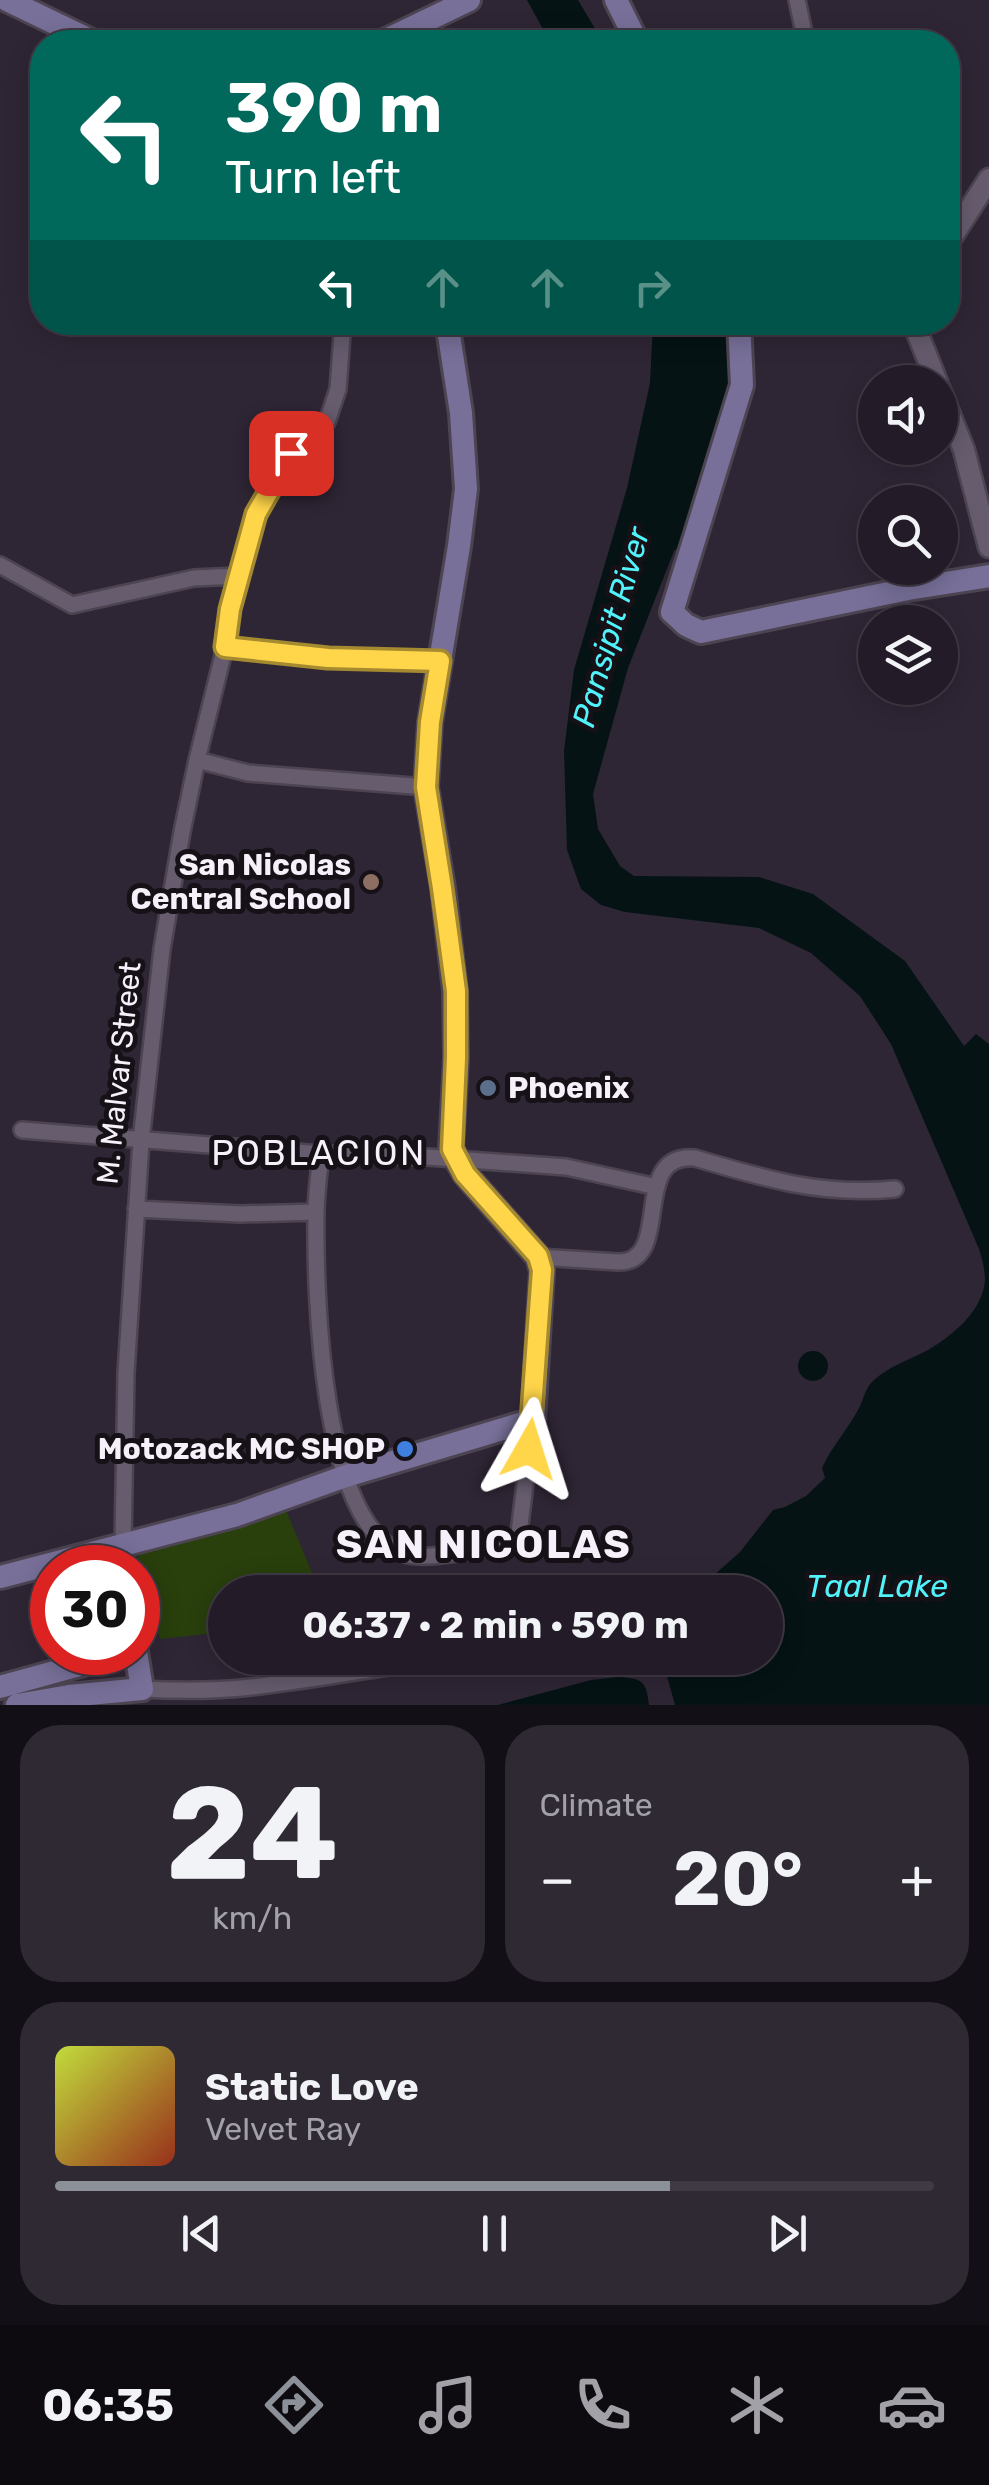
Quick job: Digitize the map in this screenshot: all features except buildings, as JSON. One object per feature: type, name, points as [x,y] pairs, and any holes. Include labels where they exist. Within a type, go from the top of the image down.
[{"type":"main road","points":[[7,0],[69,30]]},
{"type":"main road","points":[[407,30],[468,0]]},
{"type":"main road","points":[[616,0],[631,30]]},
{"type":"main road","points":[[155,1545],[346,1476],[533,1420],[542,1294],[538,1256],[465,1174],[452,1149],[456,991],[426,787],[430,722],[466,489],[461,414],[449,335]]},
{"type":"main road","points":[[740,335],[742,384],[672,612],[701,632],[989,576]]},
{"type":"main road","points":[[0,1578],[30,1573]]},
{"type":"main road","points":[[0,1687],[44,1675]]},
{"type":"main road","points":[[18,1705],[142,1689],[140,1675]]},
{"type":"street","points":[[797,0],[803,30]]},
{"type":"street","points":[[960,224],[989,179]]},
{"type":"street","name":"M. Malvar Street","points":[[125,1545],[126,1373],[140,1141],[162,949],[196,760],[256,514],[291,453],[327,422],[338,388],[342,335]]},
{"type":"street","points":[[917,335],[930,365]]},
{"type":"street","points":[[958,435],[989,547]]},
{"type":"street","points":[[0,564],[72,605],[194,578],[239,576]]},
{"type":"street","points":[[225,647],[328,658],[440,661]]},
{"type":"street","points":[[196,760],[248,772],[426,787]]},
{"type":"street","points":[[22,1130],[321,1154],[427,1156],[566,1167],[657,1187]]},
{"type":"street","points":[[321,1154],[316,1212],[320,1340],[328,1399],[346,1476],[367,1525],[393,1549],[424,1557],[518,1541],[533,1420]]},
{"type":"street","points":[[538,1256],[628,1262],[636,1258],[646,1243],[662,1173],[671,1161],[681,1157],[809,1188],[864,1192],[896,1189]]},
{"type":"street","points":[[136,1209],[240,1214],[316,1212]]},
{"type":"street","points":[[142,1689],[249,1688],[332,1675]]},
{"type":"green space","points":[[283,1503],[313,1575],[208,1575],[208,1634],[160,1639],[160,1545],[137,1545]]},
{"type":"water","points":[[527,0],[578,0],[596,30],[543,30]]},
{"type":"water","points":[[652,335],[738,335],[741,400],[692,534],[674,551],[628,668],[593,794],[598,829],[620,866],[634,876],[759,877],[813,894],[905,961],[964,1046],[976,1034],[989,1044],[989,1705],[675,1705],[667,1675],[783,1675],[783,1575],[714,1575],[740,1552],[773,1510],[806,1496],[825,1478],[822,1468],[870,1384],[956,1330],[979,1302],[985,1280],[979,1249],[891,1044],[860,996],[811,953],[759,928],[625,912],[601,905],[581,889],[567,850],[564,751],[574,670],[627,488],[650,383]]},
{"type":"water","points":[[813,1351],[824,1355],[828,1366],[824,1377],[813,1381],[802,1377],[798,1366],[802,1355]]},
{"type":"water","points":[[618,1677],[642,1682],[649,1705],[498,1705],[591,1680]]},
{"type":"place","name":"San Nicolas Central School","points":[[371,882]]},
{"type":"place","name":"Phoenix","points":[[488,1088]]},
{"type":"place","name":"Motozack MC SHOP","points":[[405,1449]]},
{"type":"district","name":"POBLACION","points":[[319,1153]]},
{"type":"district","name":"SAN NICOLAS","points":[[484,1544]]},
{"type":"route","points":[[291,453],[256,514],[230,609],[225,647],[328,658],[440,661],[430,722],[426,787],[456,991],[452,1149],[465,1174],[538,1256],[542,1270],[529,1449]]},
{"type":"water label","name":"Pansipit River","points":[[611,627]]},
{"type":"water label","name":"Taal Lake","points":[[877,1586]]}]
